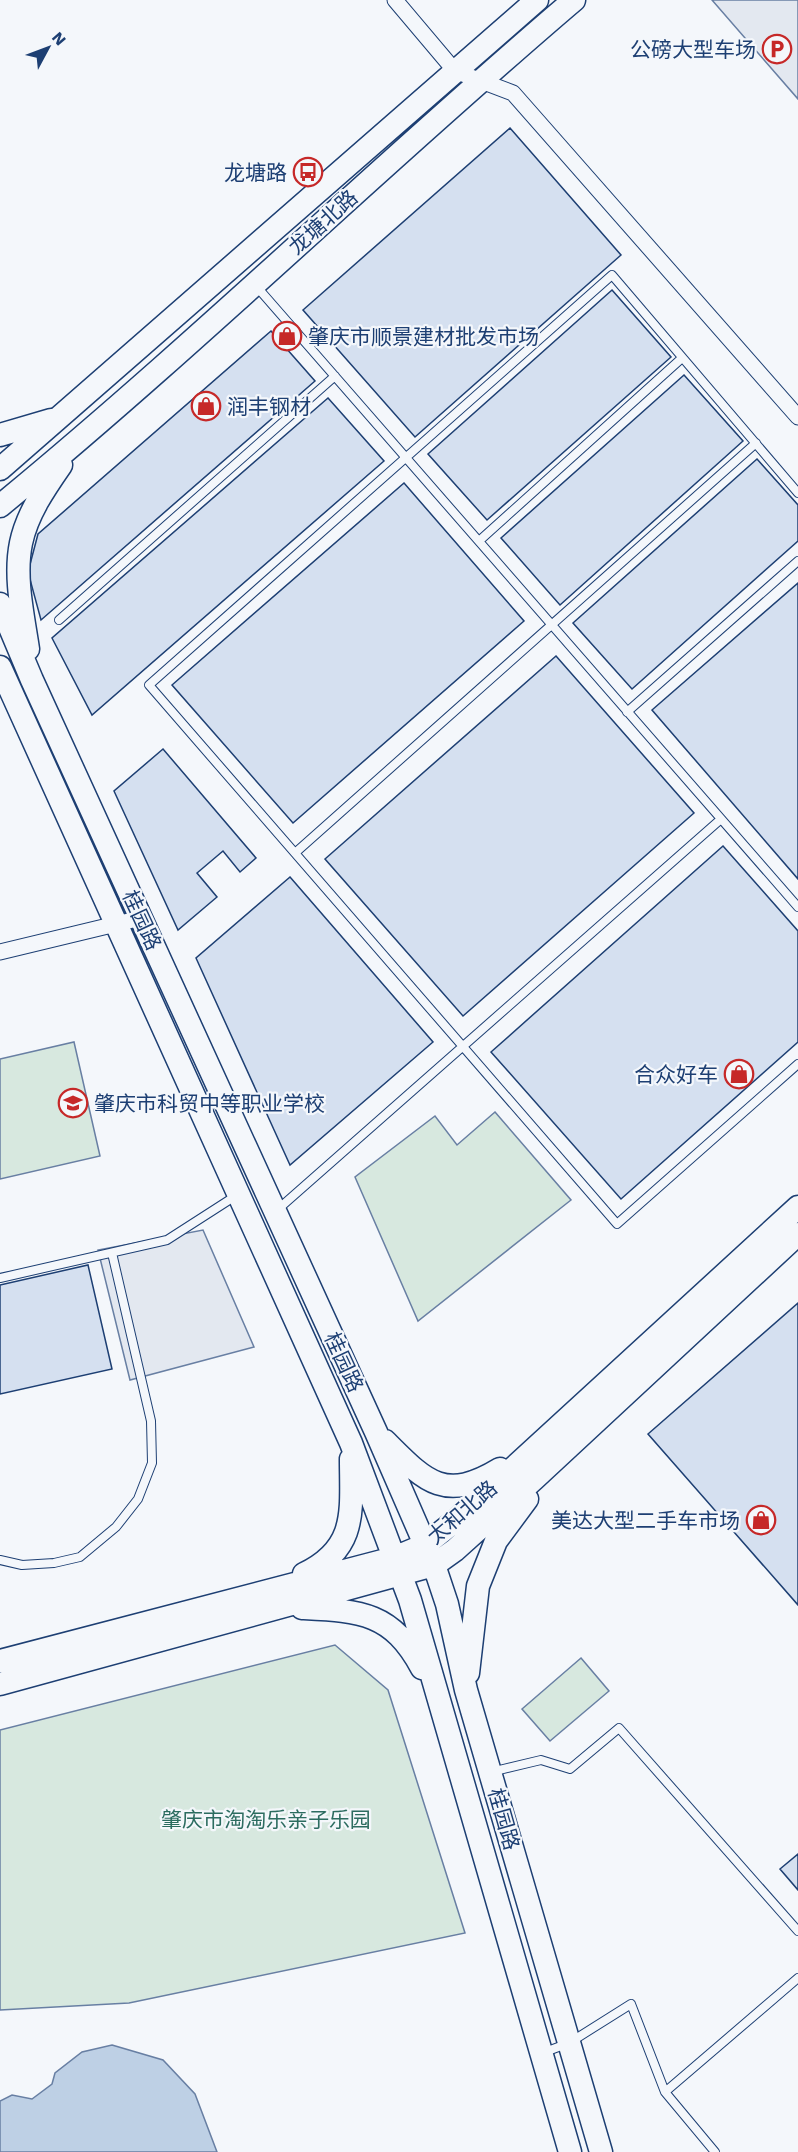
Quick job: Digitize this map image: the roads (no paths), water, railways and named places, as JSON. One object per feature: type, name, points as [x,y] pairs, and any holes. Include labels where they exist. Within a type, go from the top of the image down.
[{"type":"main road","name":"龙塘北路","points":[[0,469],[537,0]]},
{"type":"main road","name":"龙塘北路","points":[[73,446],[481,79],[574,0]]},
{"type":"main road","points":[[0,435],[60,416]]},
{"type":"main road","points":[[0,506],[73,446]]},
{"type":"main road","points":[[32,680],[19,573],[21,543],[42,492],[73,446]]},
{"type":"main road","name":"桂园路","points":[[0,604],[32,680],[376,1432],[429,1555],[447,1604],[466,1690],[601,2152]]},
{"type":"main road","points":[[0,667],[351,1443],[410,1600],[570,2152]]},
{"type":"main road","name":"太和北路","points":[[429,1555],[454,1522],[798,1207]]},
{"type":"main road","name":"太和北路","points":[[0,1684],[275,1599],[429,1555],[455,1550],[798,1234]]},
{"type":"main road","points":[[376,1432],[425,1478],[442,1485],[459,1486],[480,1481],[534,1448]]},
{"type":"main road","points":[[275,1599],[335,1554],[343,1539],[351,1509],[351,1443]]},
{"type":"main road","points":[[466,1690],[478,1586],[496,1541],[527,1499],[534,1479]]},
{"type":"main road","points":[[275,1599],[349,1610],[381,1621],[414,1652],[437,1696]]},
{"type":"main road","name":"太和北路","points":[[0,1661],[275,1599]]},
{"type":"street","points":[[395,0],[455,71],[513,93],[798,417]]},
{"type":"street","points":[[0,952],[141,918]]},
{"type":"lane","points":[[798,493],[612,275],[149,685],[618,1224],[798,1064]]},
{"type":"lane","points":[[254,284],[798,907]]},
{"type":"lane","points":[[479,542],[682,358]]},
{"type":"lane","points":[[59,620],[335,376]]},
{"type":"lane","points":[[295,853],[756,443]]},
{"type":"lane","points":[[627,712],[798,561]]},
{"type":"lane","points":[[275,1212],[721,819]]},
{"type":"lane","points":[[0,1278],[167,1240],[238,1195]]},
{"type":"lane","points":[[0,1560],[21,1565],[54,1563],[80,1557],[117,1527],[138,1499],[152,1463],[151,1421],[112,1253]]},
{"type":"lane","points":[[491,1773],[541,1760],[570,1769],[619,1728],[798,1931]]},
{"type":"lane","points":[[665,2092],[798,1978]]},
{"type":"lane","points":[[542,2053],[569,2043],[632,2004],[665,2092],[715,2152]]},
{"type":"water","points":[[112,2045],[163,2060],[195,2094],[217,2152],[0,2152],[0,2101],[12,2095],[32,2099],[52,2084],[55,2073],[82,2052]]},
{"type":"place","name":"公磅大型车场","points":[[777,49]]},
{"type":"place","name":"龙塘路","points":[[308,172]]},
{"type":"place","name":"肇庆市顺景建材批发市场","points":[[287,336]]},
{"type":"place","name":"润丰钢材","points":[[206,406]]},
{"type":"place","name":"合众好车","points":[[739,1074]]},
{"type":"place","name":"肇庆市科贸中等职业学校","points":[[73,1103]]},
{"type":"place","name":"美达大型二手车市场","points":[[761,1520]]},
{"type":"park label","name":"肇庆市淘淘乐亲子乐园","points":[[266,1819]]}]
